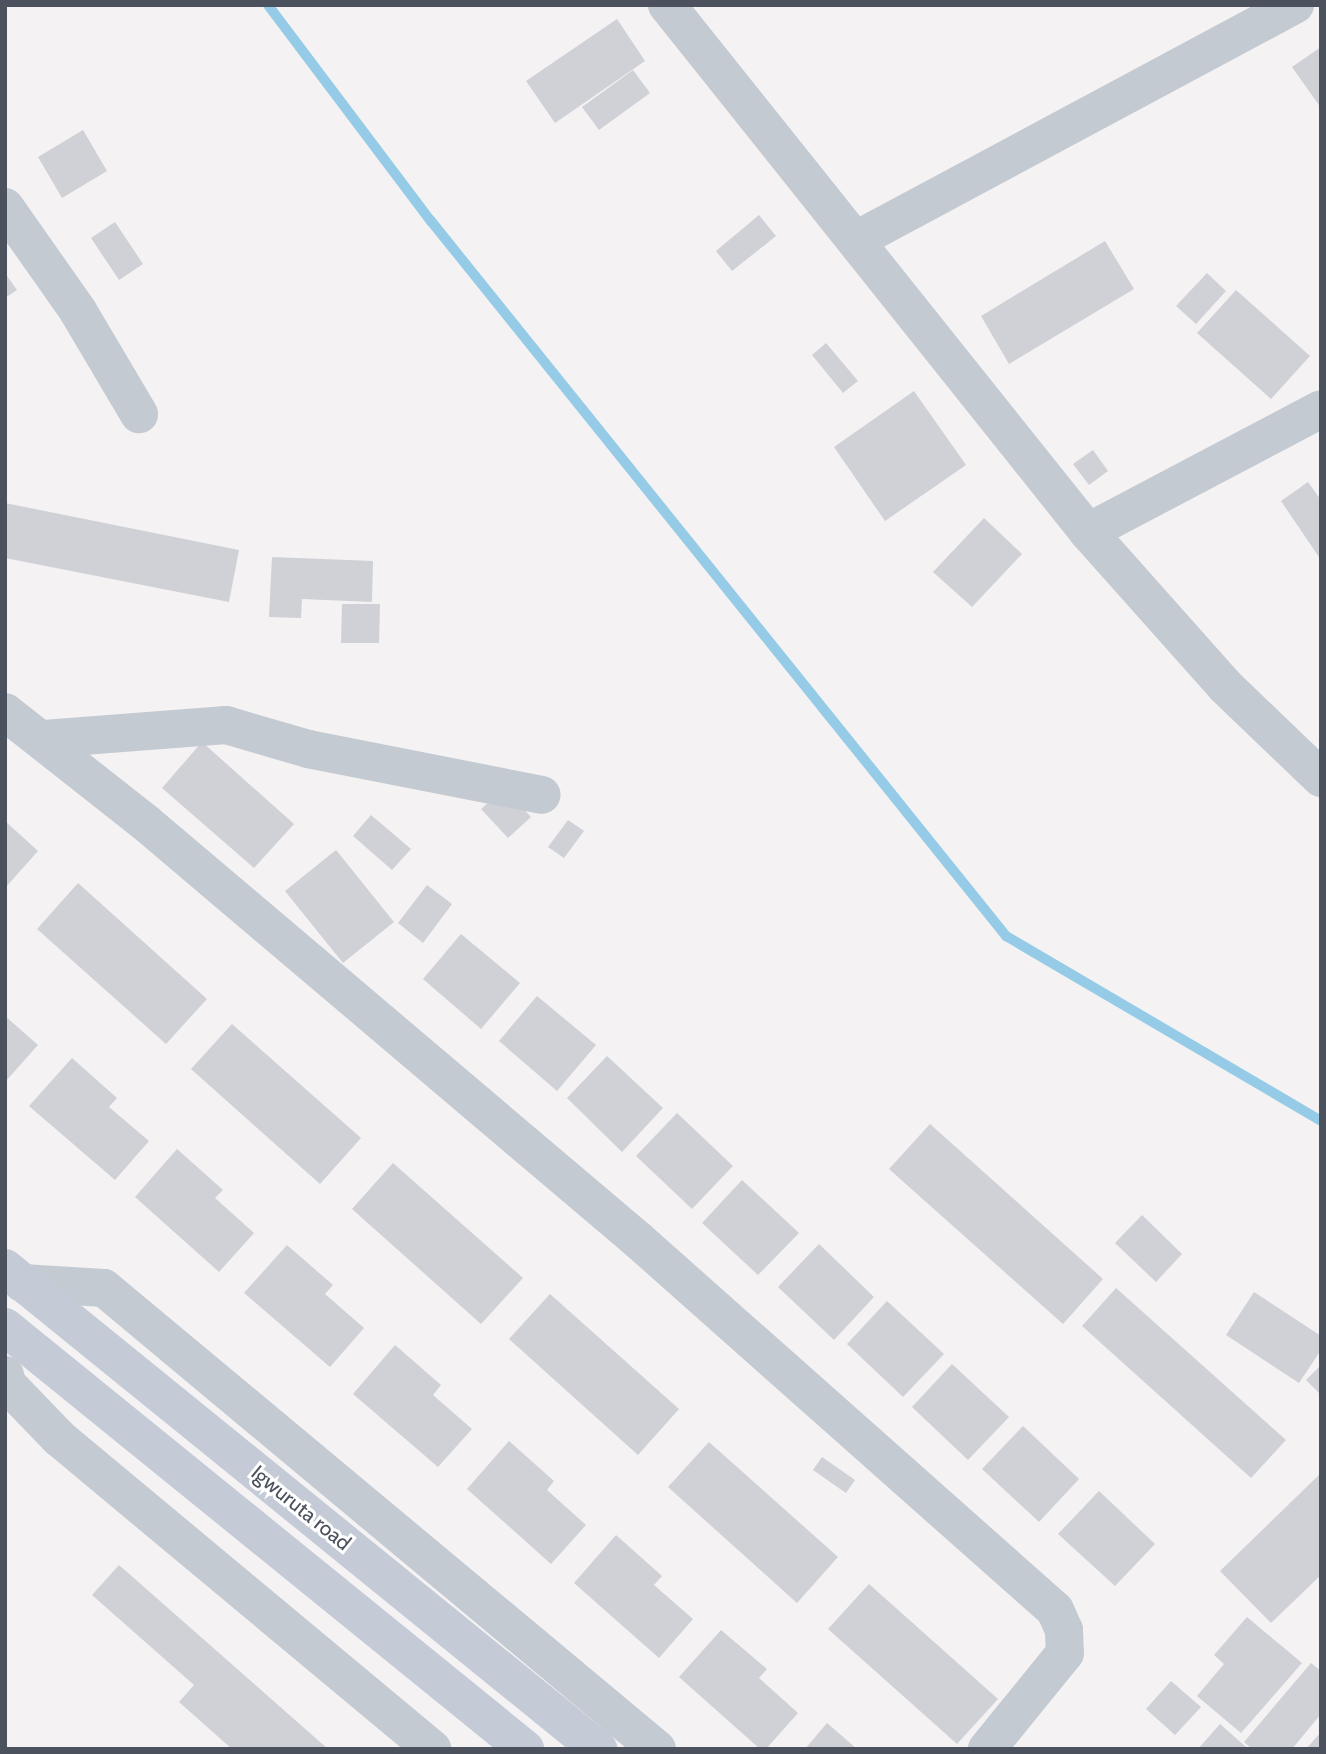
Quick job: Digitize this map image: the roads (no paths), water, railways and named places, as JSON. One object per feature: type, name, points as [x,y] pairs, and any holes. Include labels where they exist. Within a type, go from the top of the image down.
[{"type":"main road","name":"Igwuruta road","points":[[14,1275],[598,1749]]},
{"type":"main road","points":[[5,1327],[526,1749]]},
{"type":"street","points":[[667,5],[771,141],[858,239],[1088,532],[1225,686],[1321,778]]},
{"type":"street","points":[[858,239],[1295,5]]},
{"type":"street","points":[[5,207],[78,312],[139,414]]},
{"type":"street","points":[[1088,532],[1321,410]]},
{"type":"street","points":[[5,712],[44,738],[638,1240],[1055,1610],[1063,1630],[1065,1653],[987,1749]]},
{"type":"street","points":[[44,738],[226,725],[308,749],[542,795]]},
{"type":"street","points":[[14,1275],[104,1288],[657,1749]]},
{"type":"street","points":[[5,1376],[7,1384],[59,1438],[432,1749]]},
{"type":"waterway","points":[[268,5],[431,221],[1006,936],[1321,1121]]}]
